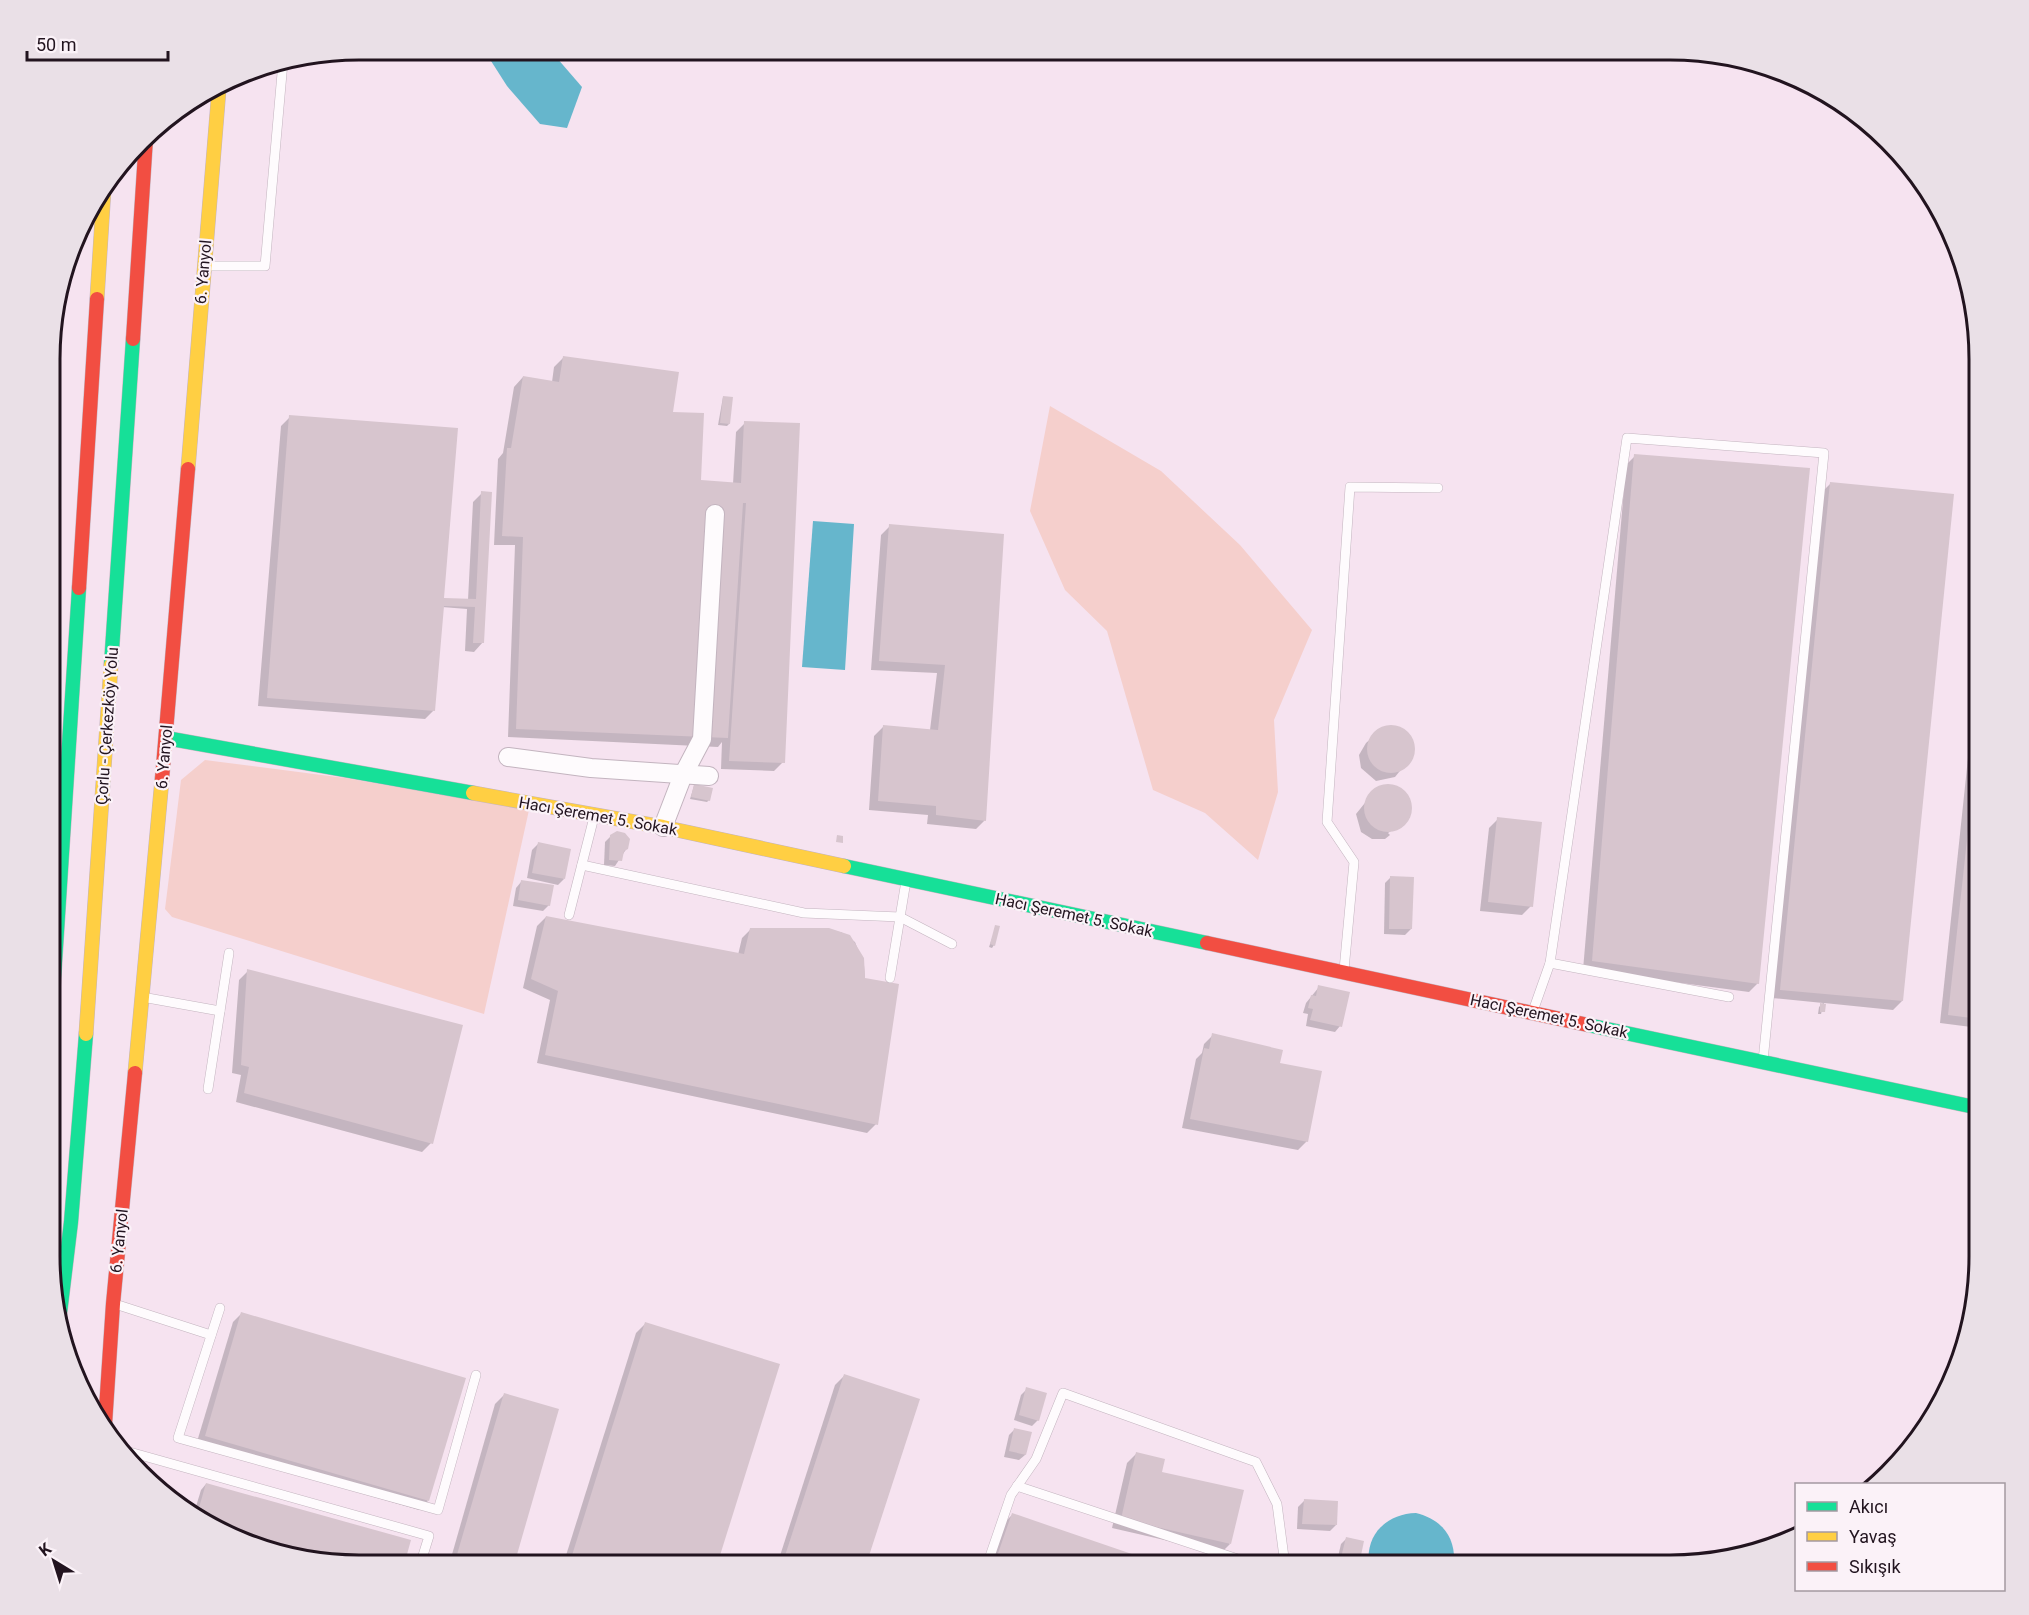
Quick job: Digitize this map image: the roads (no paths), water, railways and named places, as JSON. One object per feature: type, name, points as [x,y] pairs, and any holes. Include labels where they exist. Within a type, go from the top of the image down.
[{"type":"main road","name":"6. Yanyol","points":[[106,1415],[113,1304],[166,738],[218,95]]},
{"type":"main road","name":"Çorlu - Çerkezköy Yolu","points":[[63,1291],[71,1222],[92,955],[145,151]]},
{"type":"main road","points":[[60,893],[103,205]]},
{"type":"main road","name":"Hacı Şeremet 5. Sokak","points":[[166,738],[663,827],[1969,1106]]},
{"type":"street","points":[[663,827],[683,775],[702,738],[715,514]]},
{"type":"street","points":[[508,757],[591,768],[709,776]]},
{"type":"lane","points":[[203,266],[265,266],[282,70]]},
{"type":"lane","points":[[1533,1013],[1550,963],[1627,438],[1824,453],[1763,1062]]},
{"type":"lane","points":[[1344,972],[1354,862],[1327,822],[1350,487],[1438,488]]},
{"type":"lane","points":[[569,915],[594,814]]},
{"type":"lane","points":[[582,865],[804,913],[900,917],[952,944]]},
{"type":"lane","points":[[890,978],[906,879]]},
{"type":"lane","points":[[208,1089],[229,953]]},
{"type":"lane","points":[[1550,963],[1729,997]]},
{"type":"lane","points":[[142,997],[220,1011]]},
{"type":"lane","points":[[113,1304],[211,1335]]},
{"type":"lane","points":[[220,1308],[178,1438],[438,1510],[476,1375]]},
{"type":"lane","points":[[990,1555],[1011,1495],[1036,1459],[1063,1393],[1256,1462],[1277,1504],[1284,1555]]},
{"type":"lane","points":[[134,1453],[429,1536],[423,1555]]},
{"type":"lane","points":[[1017,1486],[1226,1555]]},
{"type":"water","points":[[490,60],[559,60],[582,87],[567,128],[540,124],[507,86]]},
{"type":"water","points":[[813,521],[854,524],[845,670],[802,667]]},
{"type":"water","points":[[1416,1513],[1440,1525],[1450,1539],[1454,1555],[1369,1555],[1370,1544],[1380,1528],[1395,1517]]}]
